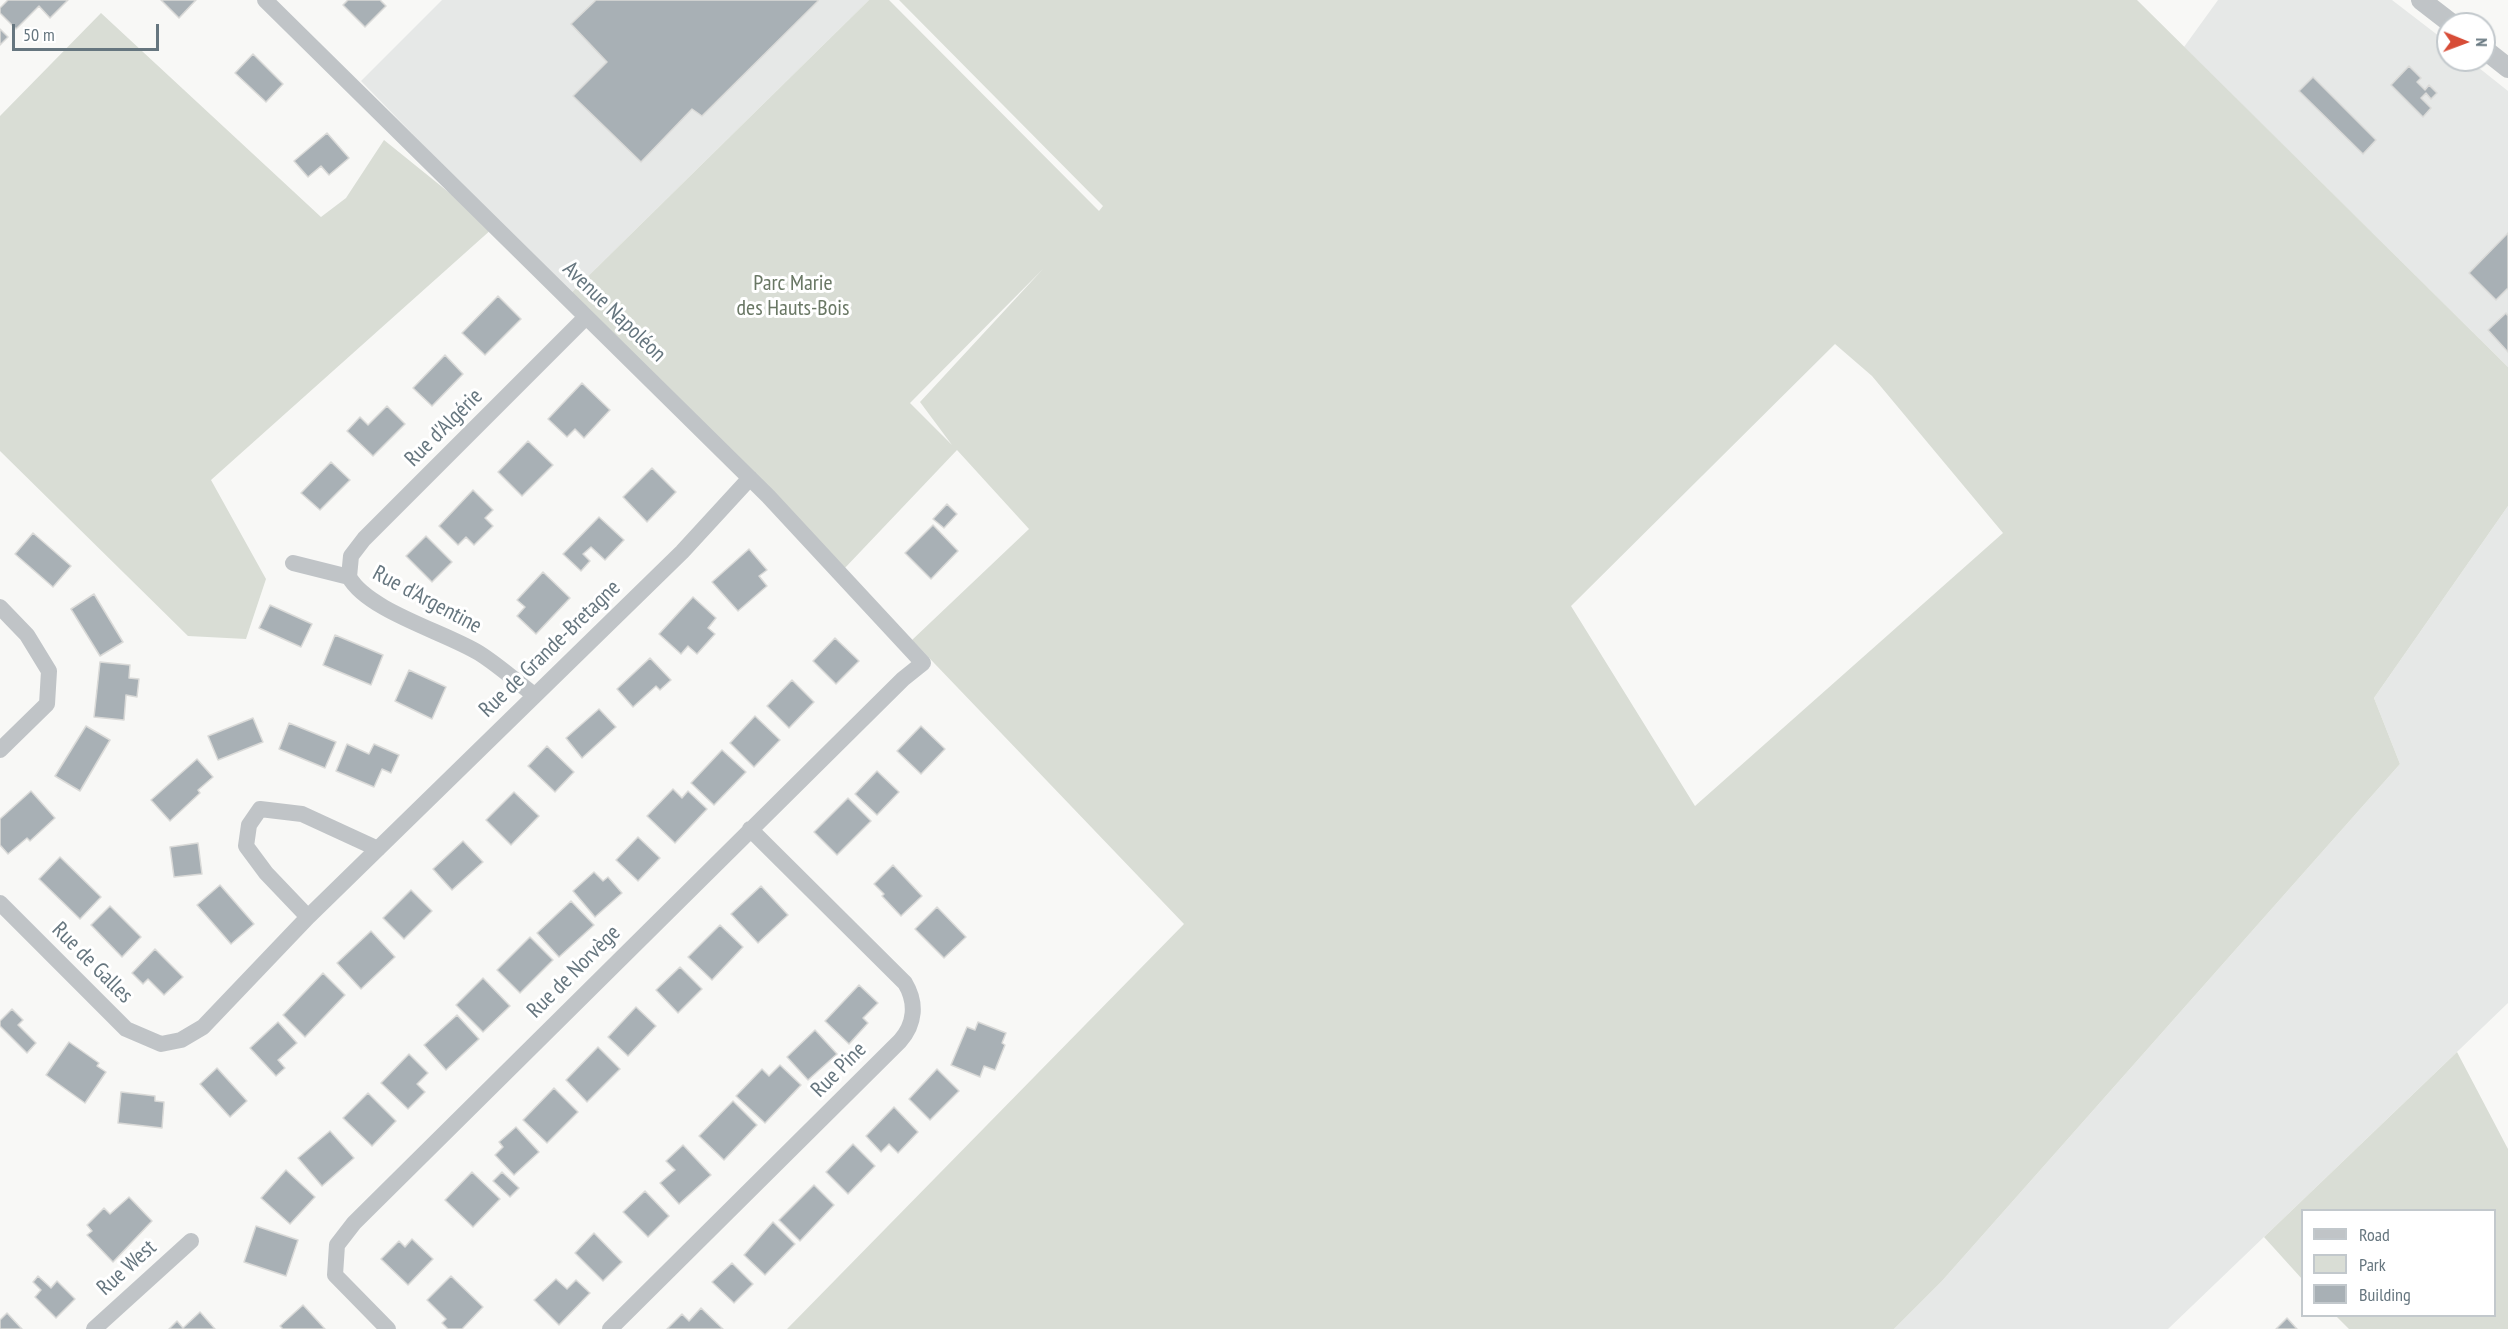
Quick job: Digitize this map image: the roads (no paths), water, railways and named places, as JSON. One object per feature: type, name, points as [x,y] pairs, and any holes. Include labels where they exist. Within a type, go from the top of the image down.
[{"type":"street","name":"Avenue Napoléon","points":[[265,0],[750,478],[923,663]]},
{"type":"street","points":[[2421,0],[2436,12]]},
{"type":"street","points":[[2496,58],[2508,68]]},
{"type":"street","name":"Rue d'Algérie","points":[[349,577],[351,556],[364,539],[586,318]]},
{"type":"street","name":"Rue de Grande-Bretagne","points":[[160,1044],[181,1040],[203,1028],[308,917],[682,552],[750,478]]},
{"type":"street","name":"Rue d'Argentine","points":[[293,563],[349,577],[355,588],[374,601],[479,653],[534,695]]},
{"type":"street","points":[[0,607],[27,635],[49,671],[47,704],[0,750]]},
{"type":"street","name":"Rue de Norvège","points":[[388,1329],[335,1275],[337,1245],[354,1223],[750,829],[903,679],[923,663]]},
{"type":"street","points":[[308,917],[266,873],[246,846],[249,825],[260,809],[302,814],[378,849]]},
{"type":"street","name":"Rue Pine","points":[[610,1329],[900,1041],[911,1024],[913,1003],[905,983],[750,829]]},
{"type":"street","name":"Rue de Galles","points":[[0,903],[126,1029],[160,1044]]},
{"type":"street","name":"Rue West","points":[[94,1329],[191,1241]]},
{"type":"park label","name":"Parc Marie des Hauts-Bois","points":[[793,296]]}]
